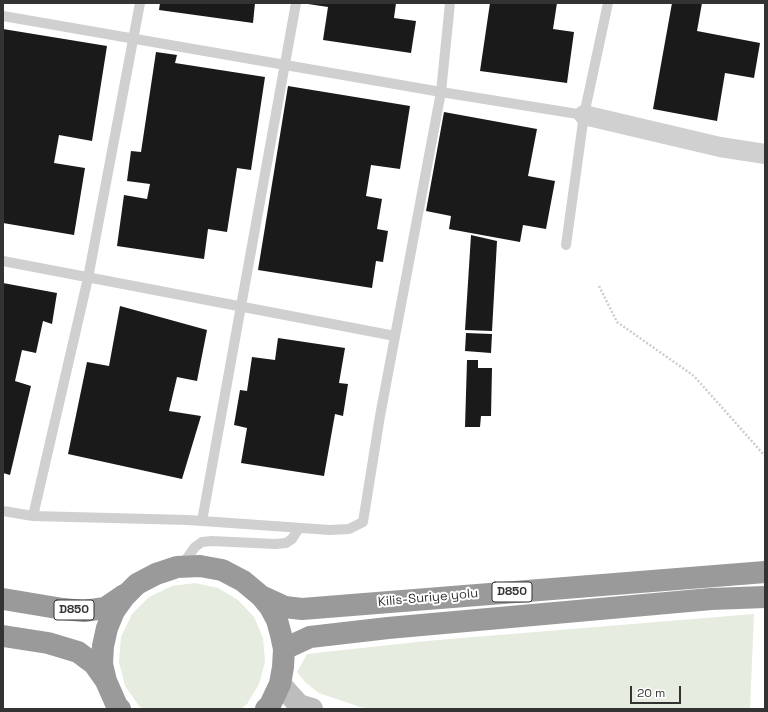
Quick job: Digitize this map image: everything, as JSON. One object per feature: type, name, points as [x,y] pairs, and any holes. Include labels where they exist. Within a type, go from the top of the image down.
[{"type":"highway","points":[[120,709],[117,706],[106,681],[102,664],[103,646],[107,628],[114,611],[124,597],[138,584],[156,574],[177,567],[200,566],[222,570],[243,581],[261,596],[270,607],[277,620],[284,649],[283,667],[280,684],[270,705],[266,709]]},
{"type":"highway","name":"Kilis-Suriye yolu","points":[[261,596],[284,607],[302,609],[765,572]]},
{"type":"highway","name":"D850","points":[[3,599],[84,611],[105,608],[138,584]]},
{"type":"highway","name":"D850","points":[[284,649],[310,637],[388,628],[711,599],[765,596]]},
{"type":"highway","points":[[3,636],[48,643],[78,652],[94,664],[106,681]]},
{"type":"main road","points":[[280,684],[299,705],[312,709]]},
{"type":"street","points":[[584,115],[720,147],[765,154]]},
{"type":"lane","points":[[33,516],[88,278],[140,3]]},
{"type":"lane","points":[[202,521],[296,3]]},
{"type":"lane","points":[[3,511],[33,516],[188,520],[330,530],[349,529],[363,522],[380,416],[441,92],[450,3]]},
{"type":"lane","points":[[566,245],[584,115],[608,3]]},
{"type":"lane","points":[[3,16],[441,92],[584,115]]},
{"type":"lane","points":[[3,261],[395,336]]},
{"type":"lane","points":[[177,567],[185,561],[194,547],[202,542],[212,541],[275,544],[292,539],[299,528]]},
{"type":"path","points":[[599,286],[617,322],[694,376],[765,456]]},
{"type":"shaded area","points":[[195,583],[218,588],[238,600],[254,617],[263,638],[265,662],[259,684],[247,704],[241,709],[143,709],[139,706],[125,686],[119,662],[121,637],[132,614],[149,597],[172,586]]},
{"type":"shaded area","points":[[754,614],[750,709],[373,709],[360,707],[319,693],[305,682],[297,672],[307,654],[426,641]]},
{"type":"building","points":[[160,3],[255,3],[253,23],[159,10]]},
{"type":"building","points":[[308,3],[396,3],[394,18],[416,21],[411,53],[323,40],[328,7]]},
{"type":"building","points":[[490,3],[557,3],[553,29],[574,32],[567,83],[480,71]]},
{"type":"building","points":[[672,3],[702,3],[697,31],[760,43],[754,78],[725,73],[717,121],[653,109]]},
{"type":"building","points":[[3,29],[107,46],[92,141],[59,135],[54,163],[85,168],[74,235],[3,223]]},
{"type":"building","points":[[156,52],[177,55],[175,63],[265,77],[251,170],[237,168],[227,232],[208,229],[204,259],[117,246],[124,195],[147,199],[150,184],[127,181],[131,151],[141,152]]},
{"type":"building","points":[[288,86],[410,106],[400,169],[371,165],[366,196],[382,199],[377,229],[388,231],[383,262],[376,261],[372,288],[258,270]]},
{"type":"building","points":[[444,112],[537,129],[528,176],[555,181],[546,229],[523,225],[520,242],[449,229],[451,216],[426,211]]},
{"type":"building","points":[[471,235],[497,241],[492,331],[465,330]]},
{"type":"building","points":[[3,283],[57,293],[52,324],[43,321],[36,353],[22,350],[15,381],[31,386],[10,475],[3,473]]},
{"type":"building","points":[[120,306],[207,330],[197,381],[177,377],[169,411],[201,416],[182,479],[68,454],[87,362],[109,366]]},
{"type":"building","points":[[466,333],[492,334],[491,353],[465,351]]},
{"type":"building","points":[[278,338],[345,348],[339,383],[348,384],[343,416],[335,414],[324,476],[241,463],[247,428],[234,425],[240,390],[247,391],[252,357],[275,360]]},
{"type":"building","points":[[467,360],[478,360],[478,368],[492,368],[491,416],[481,416],[480,427],[465,427]]}]
